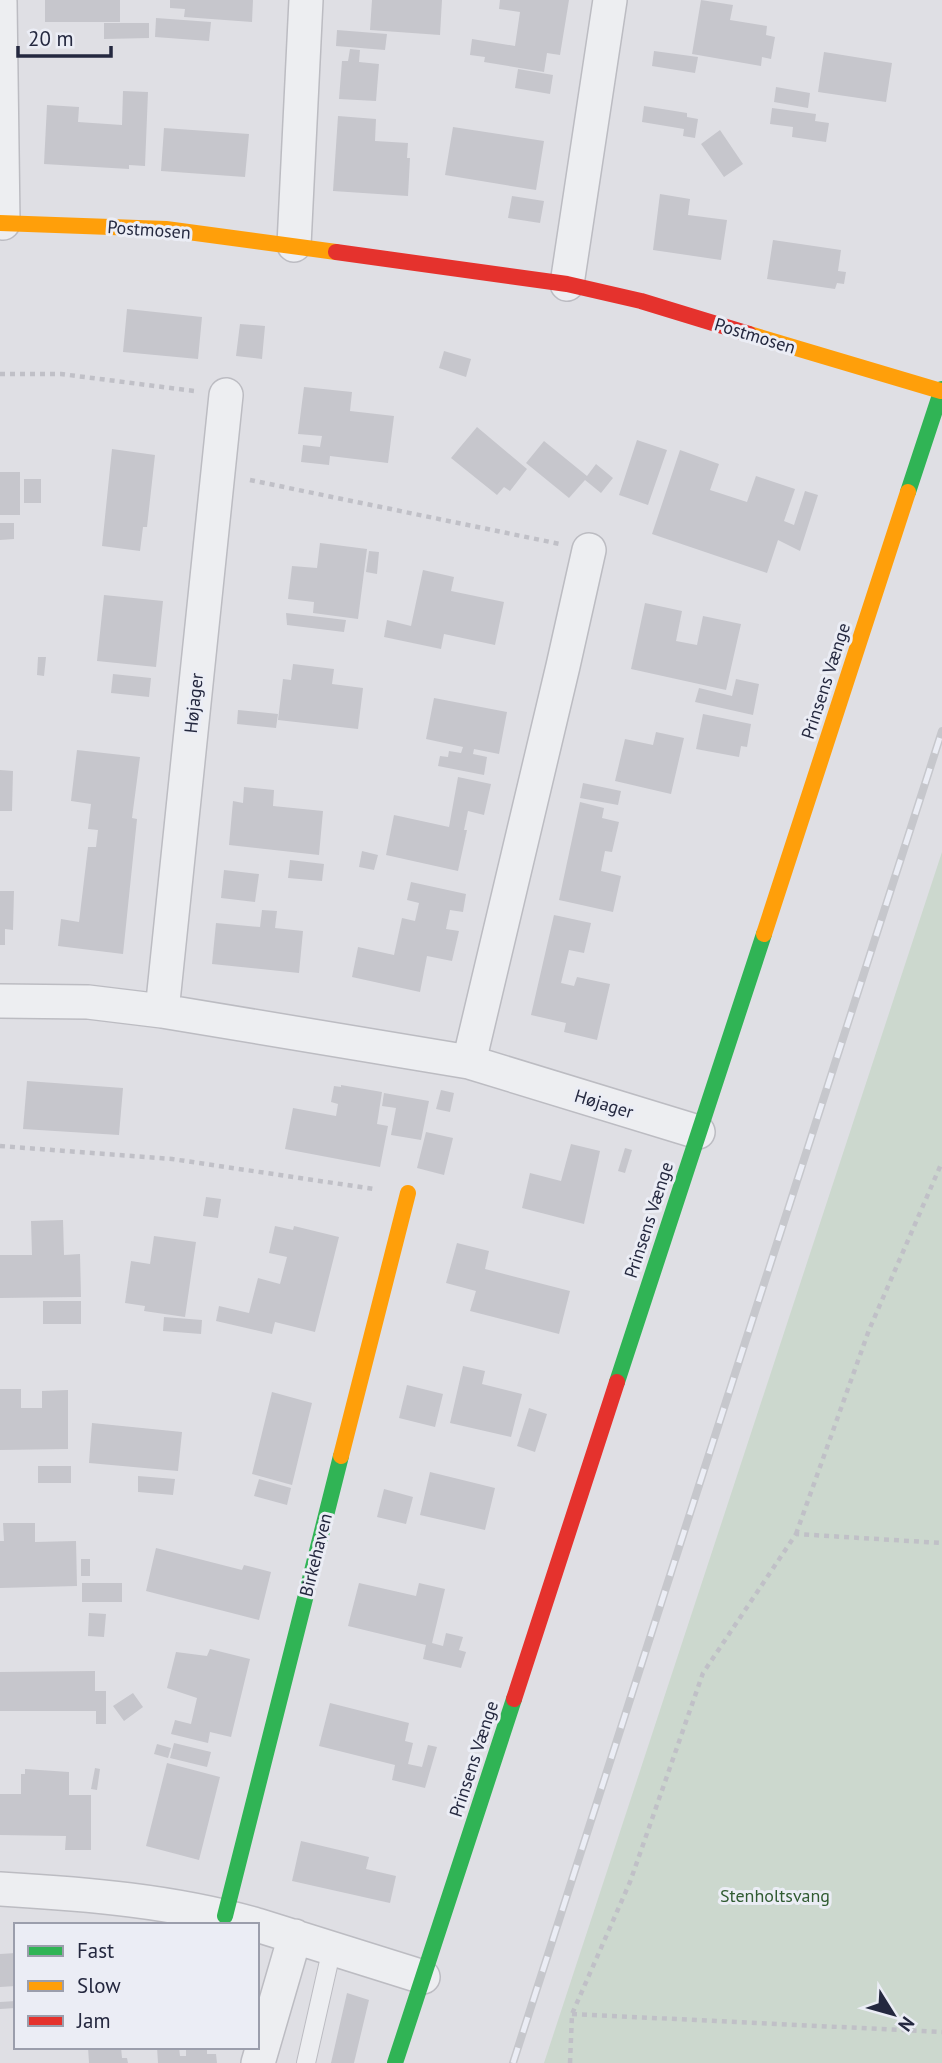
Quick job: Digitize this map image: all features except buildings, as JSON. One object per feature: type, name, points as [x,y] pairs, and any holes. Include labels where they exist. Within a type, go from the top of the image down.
[{"type":"street","points":[[294,245],[306,0]]},
{"type":"street","points":[[567,284],[610,0]]},
{"type":"street","name":"Postmosen","points":[[0,2],[1,223],[166,229],[567,284],[641,302],[942,390]]},
{"type":"street","name":"Prinsens Vænge","points":[[395,2063],[942,390]]},
{"type":"street","name":"Højager","points":[[162,1011],[226,395]]},
{"type":"street","points":[[469,1062],[589,550]]},
{"type":"street","name":"Højager","points":[[0,1001],[88,1002],[162,1011],[469,1062],[698,1132]]},
{"type":"street","name":"Birkehaven","points":[[225,1916],[408,1194]]},
{"type":"street","points":[[0,1889],[88,1894],[225,1916],[250,1923]]},
{"type":"street","points":[[259,1926],[423,1977]]},
{"type":"street","points":[[258,2063],[295,1936]]},
{"type":"lane","points":[[306,2063],[332,1948]]},
{"type":"path","points":[[0,373],[61,374],[226,395]]},
{"type":"path","points":[[218,473],[589,550]]},
{"type":"path","points":[[0,1146],[172,1159],[408,1194]]},
{"type":"path","points":[[570,2063],[572,2014],[630,1882],[703,1673],[796,1534],[869,1330],[942,1162]]},
{"type":"path","points":[[796,1534],[942,1543]]},
{"type":"path","points":[[572,2014],[942,2032]]},
{"type":"green space","name":"Stenholtsvang","points":[[942,852],[942,2063],[544,2063]]},
{"type":"railway","points":[[513,2063],[942,731]]},
{"type":"traffic: fast","points":[[908,492],[942,389]]},
{"type":"traffic: fast","points":[[617,1382],[764,934]]},
{"type":"traffic: fast","points":[[225,1916],[341,1456]]},
{"type":"traffic: fast","points":[[395,2063],[514,1699]]},
{"type":"traffic: slow","points":[[0,223],[166,229],[336,252]]},
{"type":"traffic: slow","points":[[749,334],[941,391]]},
{"type":"traffic: slow","points":[[764,934],[908,492]]},
{"type":"traffic: slow","points":[[341,1456],[408,1193]]},
{"type":"traffic: jam","points":[[336,252],[567,284],[641,301],[749,334]]},
{"type":"traffic: jam","points":[[514,1699],[617,1382]]}]
